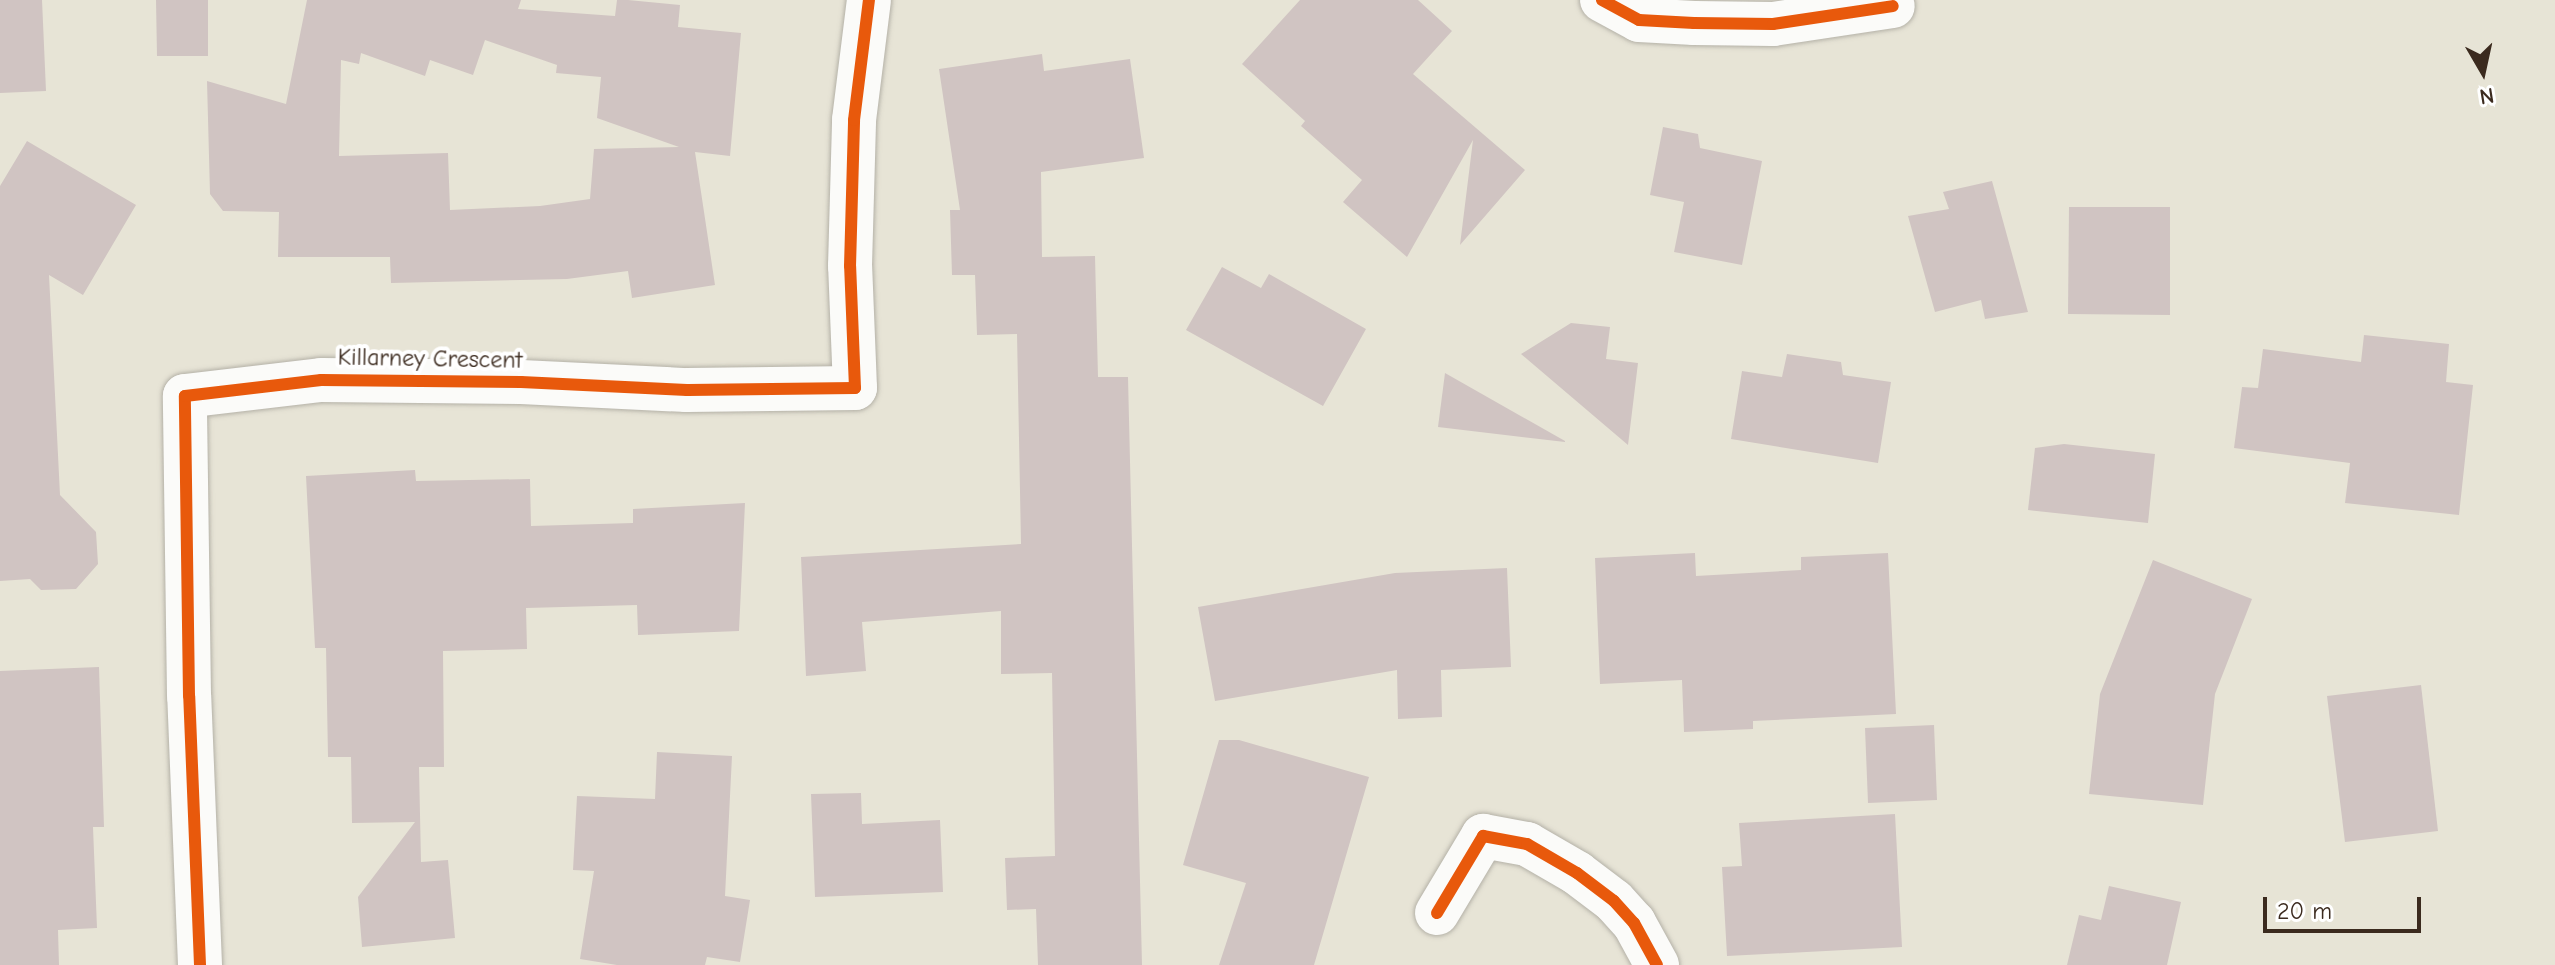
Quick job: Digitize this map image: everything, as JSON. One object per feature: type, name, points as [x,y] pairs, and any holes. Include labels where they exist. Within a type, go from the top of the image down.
[{"type":"street","name":"Killarney Crescent","points":[[200,965],[189,696],[185,396],[321,380],[521,382],[687,390],[855,388],[850,266],[854,120],[869,0]]},
{"type":"street","points":[[1602,0],[1639,20],[1694,23],[1773,24],[1893,6]]},
{"type":"street","points":[[1437,913],[1483,836],[1527,844],[1577,873],[1614,901],[1634,923],[1657,965]]},
{"type":"building","points":[[0,0],[42,0],[46,91],[0,93]]},
{"type":"building","points":[[156,0],[208,0],[208,56],[157,56]]},
{"type":"building","points":[[307,0],[521,0],[518,9],[615,16],[617,0],[680,5],[678,27],[741,33],[730,156],[695,152],[715,285],[632,298],[628,271],[567,279],[391,283],[390,257],[278,257],[279,212],[223,211],[210,194],[207,81],[286,104]],"holes":[[[485,40],[557,65],[556,73],[601,77],[597,118],[679,147],[594,149],[590,199],[540,206],[450,210],[448,153],[339,156],[341,60],[359,64],[361,53],[425,76],[430,60],[473,75]]]},
{"type":"building","points":[[1300,0],[1418,0],[1452,31],[1413,74],[1525,170],[1460,245],[1473,140],[1407,257],[1343,202],[1362,180],[1301,126],[1305,121],[1242,64]]},
{"type":"building","points":[[1042,54],[1044,71],[1130,59],[1144,158],[1041,172],[1042,257],[1095,256],[1098,377],[1128,377],[1142,965],[1038,965],[1036,909],[1007,910],[1005,858],[1055,856],[1052,673],[1001,674],[1001,611],[862,622],[866,671],[806,676],[801,557],[1021,544],[1017,334],[977,335],[975,275],[952,275],[950,210],[960,210],[939,69]]},
{"type":"building","points":[[1663,127],[1698,134],[1700,148],[1762,161],[1742,265],[1674,252],[1684,202],[1650,195]]},
{"type":"building","points":[[27,141],[136,205],[83,295],[49,275],[60,495],[96,532],[98,564],[76,589],[41,590],[30,579],[0,581],[0,186]]},
{"type":"building","points":[[1992,181],[2028,312],[1985,319],[1981,300],[1935,312],[1908,216],[1949,209],[1943,192]]},
{"type":"building","points":[[2069,207],[2170,207],[2170,315],[2068,314]]},
{"type":"building","points":[[1222,267],[1261,288],[1269,274],[1366,329],[1323,406],[1186,330]]},
{"type":"building","points":[[1571,323],[1610,327],[1606,359],[1638,363],[1628,445],[1521,354]]},
{"type":"building","points":[[2364,335],[2449,344],[2446,382],[2473,385],[2459,515],[2345,503],[2350,463],[2234,448],[2242,387],[2258,388],[2263,349],[2361,362]]},
{"type":"building","points":[[1787,354],[1841,362],[1843,375],[1891,382],[1878,463],[1731,439],[1742,371],[1782,377]]},
{"type":"building","points":[[1445,373],[1565,441],[1565,442],[1438,427]]},
{"type":"building","points":[[2064,444],[2155,454],[2148,523],[2028,510],[2035,448]]},
{"type":"building","points":[[415,470],[416,481],[530,479],[531,526],[633,523],[633,509],[745,503],[739,631],[638,635],[637,605],[526,608],[527,649],[443,651],[444,767],[419,767],[421,862],[448,860],[455,938],[362,947],[358,897],[415,822],[352,823],[351,757],[328,757],[326,648],[315,648],[306,476]]},
{"type":"building","points":[[1695,553],[1696,576],[1801,570],[1801,557],[1888,553],[1896,714],[1753,721],[1753,729],[1684,732],[1682,680],[1600,684],[1595,558]]},
{"type":"building","points":[[2153,560],[2252,599],[2215,694],[2203,805],[2089,794],[2100,694]]},
{"type":"building","points":[[1507,568],[1511,667],[1441,670],[1442,717],[1398,719],[1397,670],[1215,701],[1198,607],[1395,573]]},
{"type":"building","points":[[99,667],[104,827],[93,827],[97,928],[58,930],[59,965],[0,965],[0,671]]},
{"type":"building","points":[[2421,685],[2438,831],[2345,842],[2327,696]]},
{"type":"building","points":[[1934,725],[1937,800],[1868,803],[1865,728]]},
{"type":"building","points":[[1219,740],[1239,740],[1369,777],[1314,965],[1219,965],[1246,883],[1183,865]]},
{"type":"building","points":[[657,752],[732,756],[725,896],[750,900],[740,962],[707,957],[705,965],[617,965],[580,959],[594,871],[573,870],[577,796],[655,799]]},
{"type":"building","points":[[861,793],[862,824],[940,820],[943,892],[815,897],[811,794]]},
{"type":"building","points":[[1895,814],[1902,947],[1727,956],[1722,867],[1742,866],[1739,823]]},
{"type":"building","points":[[2109,886],[2181,902],[2167,965],[2067,965],[2079,915],[2101,920]]},
{"type":"cycle path","points":[[200,965],[189,696],[185,396],[321,380],[521,382],[687,390],[855,388],[850,266],[854,120],[869,0]]},
{"type":"cycle path","points":[[1602,0],[1639,20],[1694,23],[1773,24],[1893,6]]},
{"type":"cycle path","points":[[1437,913],[1483,836],[1527,844],[1577,873],[1614,901],[1634,923],[1657,965]]}]
